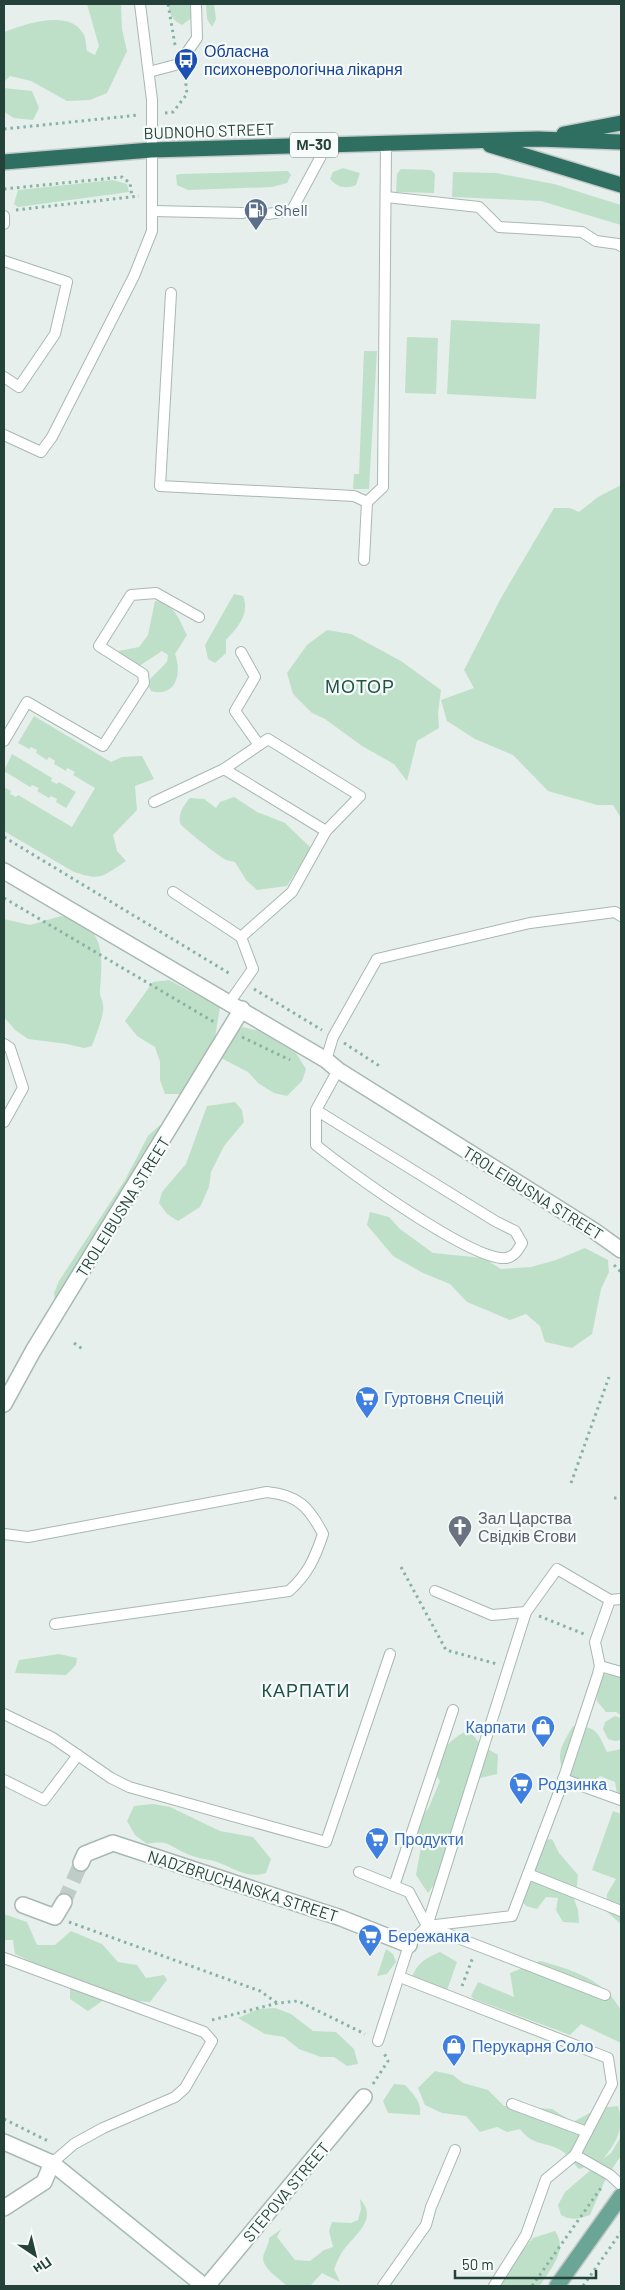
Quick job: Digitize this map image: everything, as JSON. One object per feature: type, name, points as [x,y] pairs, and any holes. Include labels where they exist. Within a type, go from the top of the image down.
[{"type":"highway","name":"М-30","points":[[538,139],[621,123]]},
{"type":"highway","name":"М-30","points":[[476,140],[538,139],[621,142]]},
{"type":"highway","name":"BUDNOHO STREET","points":[[4,162],[151,150],[476,140]]},
{"type":"highway","points":[[476,140],[621,186]]},
{"type":"main road","points":[[557,2286],[621,2196]]},
{"type":"street","name":"TROLEIBUSNA STREET","points":[[4,871],[326,1060],[338,1070],[593,1230],[621,1250]]},
{"type":"street","name":"TROLEIBUSNA STREET","points":[[4,1404],[33,1351],[230,1032],[236,1006]]},
{"type":"street","name":"NADZBRUCHANSKA STREET","points":[[81,1863],[85,1854],[113,1843],[341,1918],[409,1944]]},
{"type":"street","points":[[23,1905],[55,1917],[64,1902]]},
{"type":"street","name":"STEPOVA STREET","points":[[205,2286],[364,2097]]},
{"type":"street","points":[[4,2142],[52,2163],[205,2286]]},
{"type":"street","points":[[4,2208],[44,2182],[52,2163]]},
{"type":"lane","points":[[4,435],[41,452],[52,437],[134,276],[152,231],[152,114],[149,72],[140,4]]},
{"type":"lane","points":[[149,72],[179,64],[197,38],[196,4]]},
{"type":"lane","points":[[364,560],[367,502],[383,487],[386,144]]},
{"type":"lane","points":[[268,214],[292,210],[327,145]]},
{"type":"lane","points":[[386,197],[479,207],[499,227],[582,232],[596,241],[621,246]]},
{"type":"lane","points":[[152,211],[243,213]]},
{"type":"lane","points":[[4,216],[4,224]]},
{"type":"lane","points":[[4,261],[68,282],[55,334],[19,387],[4,377]]},
{"type":"lane","points":[[170,292],[160,486],[354,496],[367,502]]},
{"type":"lane","points":[[4,741],[27,702],[102,746],[144,683],[143,674],[100,646],[131,595],[156,593],[199,617]]},
{"type":"lane","points":[[241,652],[255,677],[234,712],[259,746]]},
{"type":"lane","points":[[154,802],[224,768],[268,739],[360,796],[326,831],[292,892],[241,936]]},
{"type":"lane","points":[[224,768],[326,831]]},
{"type":"lane","points":[[173,892],[241,936],[253,969],[244,983],[236,1006]]},
{"type":"lane","points":[[326,1060],[334,1037],[377,959],[530,923],[615,912],[621,916]]},
{"type":"lane","points":[[4,1044],[10,1048],[23,1088],[4,1122]]},
{"type":"lane","points":[[316,1110],[495,1221],[515,1231],[522,1243],[517,1252],[507,1258],[490,1257],[464,1244],[351,1174],[316,1145],[316,1110],[338,1070]]},
{"type":"lane","points":[[4,1534],[28,1537],[267,1492],[282,1493],[302,1503],[314,1517],[323,1534],[314,1562],[303,1578],[289,1591],[55,1624]]},
{"type":"lane","points":[[378,2041],[409,1944],[427,1926],[526,1612],[557,1569],[610,1600],[621,1599]]},
{"type":"lane","points":[[435,1591],[492,1615],[526,1612]]},
{"type":"lane","points":[[427,1926],[512,1916],[563,1779],[600,1666],[596,1639],[610,1600]]},
{"type":"lane","points":[[4,1714],[53,1738],[128,1787],[326,1842],[390,1654]]},
{"type":"lane","points":[[600,1666],[621,1672]]},
{"type":"lane","points":[[394,1886],[453,1710]]},
{"type":"lane","points":[[4,1780],[44,1800],[78,1755]]},
{"type":"lane","points":[[563,1779],[621,1800]]},
{"type":"lane","points":[[359,1872],[409,1892],[427,1926],[605,1995]]},
{"type":"lane","points":[[528,1874],[621,1911]]},
{"type":"lane","points":[[4,1958],[204,2032],[212,2041],[185,2088],[167,2101],[103,2128],[74,2144],[52,2163]]},
{"type":"lane","points":[[400,1977],[608,2058],[612,2084],[575,2155],[546,2179],[526,2235],[494,2286]]},
{"type":"lane","points":[[512,2104],[587,2132]]},
{"type":"lane","points":[[383,2286],[426,2225],[455,2150]]},
{"type":"lane","points":[[575,2155],[610,2175],[621,2185]]},
{"type":"path","points":[[168,4],[179,64]]},
{"type":"path","points":[[4,130],[174,112],[187,94]]},
{"type":"path","points":[[4,189],[122,177],[130,183],[132,196]]},
{"type":"path","points":[[13,211],[152,194]]},
{"type":"path","points":[[4,837],[381,1067]]},
{"type":"path","points":[[4,898],[230,1032]]},
{"type":"path","points":[[74,1343],[84,1350]]},
{"type":"path","points":[[571,1483],[609,1377]]},
{"type":"path","points":[[614,1498],[621,1498]]},
{"type":"path","points":[[401,1567],[446,1650],[508,1668]]},
{"type":"path","points":[[526,1612],[596,1639]]},
{"type":"path","points":[[55,1917],[260,1991],[278,2003]]},
{"type":"path","points":[[458,1999],[478,1947]]},
{"type":"path","points":[[195,2029],[218,2017],[278,2003],[298,2001],[378,2041]]},
{"type":"path","points":[[364,2097],[388,2061]]},
{"type":"path","points":[[532,2286],[610,2175]]},
{"type":"path","points":[[582,2286],[621,2232]]},
{"type":"green space","points":[[87,4],[121,4],[122,29],[127,51],[107,93],[90,100],[67,101],[31,81],[10,76],[4,82],[4,32],[24,25],[47,20],[69,22],[78,27],[85,37],[87,51],[95,55],[99,46]]},
{"type":"green space","points":[[168,4],[192,4],[193,17],[182,25],[172,17]]},
{"type":"green space","points":[[206,4],[214,4],[216,19],[212,27],[207,19]]},
{"type":"green space","points":[[4,88],[32,91],[39,108],[33,120],[14,118],[4,112]]},
{"type":"green space","points":[[343,168],[360,173],[356,185],[342,187],[330,179],[333,172]]},
{"type":"green space","points":[[401,169],[431,170],[435,174],[434,193],[396,192],[397,174]]},
{"type":"green space","points":[[288,171],[291,175],[287,183],[272,187],[188,190],[177,185],[176,175],[180,174]]},
{"type":"green space","points":[[453,172],[496,173],[554,184],[621,205],[621,225],[541,201],[452,197]]},
{"type":"green space","points":[[113,180],[127,184],[129,192],[18,207],[14,204],[18,190]]},
{"type":"green space","points":[[451,320],[540,324],[536,399],[447,394]]},
{"type":"green space","points":[[407,337],[438,338],[436,394],[405,393]]},
{"type":"green space","points":[[364,351],[377,351],[369,489],[353,489],[354,474],[359,474]]},
{"type":"green space","points":[[621,485],[621,818],[613,805],[597,805],[548,791],[513,755],[475,739],[447,721],[441,700],[474,688],[464,670],[501,598],[554,508],[570,508],[579,512],[598,497]]},
{"type":"green space","points":[[234,594],[243,596],[245,603],[244,614],[242,620],[226,640],[226,653],[215,663],[208,659],[205,645]]},
{"type":"green space","points":[[155,601],[162,602],[172,609],[179,618],[187,635],[175,654],[178,668],[175,682],[167,691],[160,692],[151,691],[148,684],[151,678],[167,662],[168,655],[162,651],[136,668],[118,659],[119,651],[139,647],[148,635]]},
{"type":"green space","points":[[327,630],[351,634],[401,661],[441,690],[438,713],[439,728],[417,741],[407,781],[394,764],[362,746],[325,719],[312,713],[293,694],[287,673],[307,645]]},
{"type":"green space","points":[[34,716],[111,762],[122,757],[142,756],[154,779],[135,786],[137,810],[113,835],[117,851],[126,861],[106,874],[96,877],[74,872],[4,831],[4,787],[11,791],[10,794],[16,797],[18,795],[72,827],[95,788],[73,775],[75,772],[67,768],[66,771],[54,764],[55,761],[49,757],[47,760],[36,753],[37,750],[31,747],[29,749],[18,743]]},
{"type":"green space","points":[[12,754],[52,778],[51,781],[57,784],[59,782],[76,792],[66,808],[56,802],[57,799],[51,796],[49,798],[37,791],[39,788],[32,785],[30,787],[4,771]]},
{"type":"green space","points":[[234,797],[257,812],[285,823],[311,848],[287,886],[257,890],[246,880],[235,862],[222,857],[180,823],[181,813],[190,798],[204,799],[216,808],[220,802]]},
{"type":"green space","points":[[61,916],[86,926],[93,933],[101,952],[100,992],[103,1014],[92,1046],[84,1048],[28,1039],[15,1030],[4,1017],[4,919],[30,925]]},
{"type":"green space","points":[[169,980],[220,1007],[213,1049],[201,1061],[197,1075],[180,1094],[165,1094],[160,1080],[160,1062],[155,1047],[137,1036],[125,1021],[153,982]]},
{"type":"green space","points":[[243,1027],[259,1031],[296,1053],[306,1069],[302,1081],[287,1096],[274,1093],[258,1083],[248,1072],[221,1058],[223,1048],[228,1040]]},
{"type":"green space","points":[[235,1102],[242,1110],[244,1122],[224,1146],[211,1172],[209,1187],[200,1207],[178,1221],[167,1214],[159,1203],[162,1192],[186,1164],[207,1106]]},
{"type":"green space","points":[[160,1125],[169,1129],[55,1302],[54,1293],[59,1281],[125,1180],[148,1136]]},
{"type":"green space","points":[[370,1212],[389,1217],[400,1229],[433,1253],[483,1258],[501,1269],[531,1267],[556,1260],[585,1248],[608,1260],[609,1272],[601,1289],[592,1334],[572,1348],[545,1342],[540,1326],[526,1314],[510,1320],[467,1302],[450,1284],[423,1273],[393,1256],[367,1225]]},
{"type":"green space","points":[[59,1654],[77,1658],[76,1665],[66,1675],[15,1673],[19,1660]]},
{"type":"green space","points":[[603,1674],[621,1676],[621,1715],[616,1712],[606,1712],[597,1701],[595,1684]]},
{"type":"green space","points":[[615,1716],[621,1718],[621,1740],[615,1741],[608,1739],[603,1729],[605,1722]]},
{"type":"green space","points":[[573,1726],[587,1727],[595,1732],[607,1752],[621,1749],[621,1794],[617,1794],[615,1782],[600,1776],[591,1785],[567,1782],[561,1765],[560,1753],[564,1741]]},
{"type":"green space","points":[[469,1730],[481,1745],[498,1755],[497,1774],[472,1780],[436,1882],[428,1893],[416,1875],[421,1847],[414,1828],[429,1807],[440,1781],[432,1768],[447,1746],[462,1733]]},
{"type":"green space","points":[[153,1804],[170,1807],[220,1831],[253,1837],[271,1859],[266,1873],[247,1874],[217,1862],[193,1856],[166,1843],[147,1844],[135,1835],[127,1821],[134,1806]]},
{"type":"green space","points":[[613,1811],[621,1814],[621,1924],[606,1911],[607,1894],[616,1879],[592,1870]]},
{"type":"green space","points":[[552,1839],[559,1853],[578,1875],[577,1886],[572,1894],[578,1910],[579,1923],[563,1922],[556,1910],[558,1898],[546,1897],[537,1909],[526,1906],[519,1897],[537,1841]]},
{"type":"green space","points":[[4,1914],[27,1922],[37,1945],[55,1945],[71,1931],[102,1944],[118,1962],[137,1965],[146,1978],[164,1975],[167,1980],[150,2002],[105,1999],[88,2011],[70,1999],[70,1980],[15,1954],[13,1940],[4,1940]]},
{"type":"green space","points":[[386,1949],[393,1954],[396,1962],[387,1974],[377,1976]]},
{"type":"green space","points":[[440,1952],[457,1962],[447,1990],[412,1977],[423,1962],[430,1956]]},
{"type":"green space","points":[[540,1961],[586,1977],[606,1991],[622,2014],[621,2043],[581,2024],[570,2035],[474,1999],[471,1996],[478,1982],[514,1997],[510,1973]]},
{"type":"green space","points":[[275,2008],[291,2014],[313,2031],[336,2032],[354,2049],[358,2064],[347,2066],[334,2057],[321,2057],[299,2049],[284,2037],[265,2034],[238,2018],[258,2009]]},
{"type":"green space","points":[[435,2071],[453,2075],[463,2083],[488,2090],[504,2106],[552,2109],[573,2122],[599,2108],[618,2106],[621,2121],[620,2128],[616,2140],[603,2159],[611,2153],[621,2137],[621,2156],[607,2176],[590,2215],[572,2219],[568,2218],[561,2215],[558,2205],[565,2192],[600,2162],[579,2169],[562,2151],[530,2139],[520,2129],[507,2132],[497,2127],[480,2132],[466,2116],[442,2113],[425,2105],[418,2088]]},
{"type":"green space","points":[[394,2084],[405,2085],[411,2092],[420,2106],[420,2115],[388,2113],[383,2101]]},
{"type":"green space","points":[[360,2199],[365,2206],[366,2219],[360,2231],[345,2248],[334,2269],[340,2282],[322,2273],[310,2286],[287,2286],[272,2274],[263,2258],[269,2238],[281,2229],[277,2237],[295,2260],[310,2261],[324,2250],[333,2247],[329,2231],[332,2222],[351,2223],[358,2220],[361,2209]]},
{"type":"green space","points":[[555,2231],[559,2238],[559,2252],[553,2266],[540,2286],[502,2286],[505,2272],[533,2238]]},
{"type":"tunnel","points":[[64,1902],[81,1863]]},
{"type":"place","name":"Обласна психоневрологічна лікарня","points":[[186,81]]},
{"type":"place","name":"Shell","points":[[256,231]]},
{"type":"place","name":"Гуртовня Спецій","points":[[367,1419]]},
{"type":"place","name":"Зал Царства Свідків Єгови","points":[[460,1548]]},
{"type":"place","name":"Карпати","points":[[543,1748]]},
{"type":"place","name":"Родзинка","points":[[521,1805]]},
{"type":"place","name":"Продукти","points":[[377,1860]]},
{"type":"place","name":"Бережанка","points":[[370,1957]]},
{"type":"place","name":"Перукарня Соло","points":[[454,2067]]},
{"type":"district","name":"МОТОР","points":[[360,687]]},
{"type":"district","name":"КАРПАТИ","points":[[306,1691]]}]
